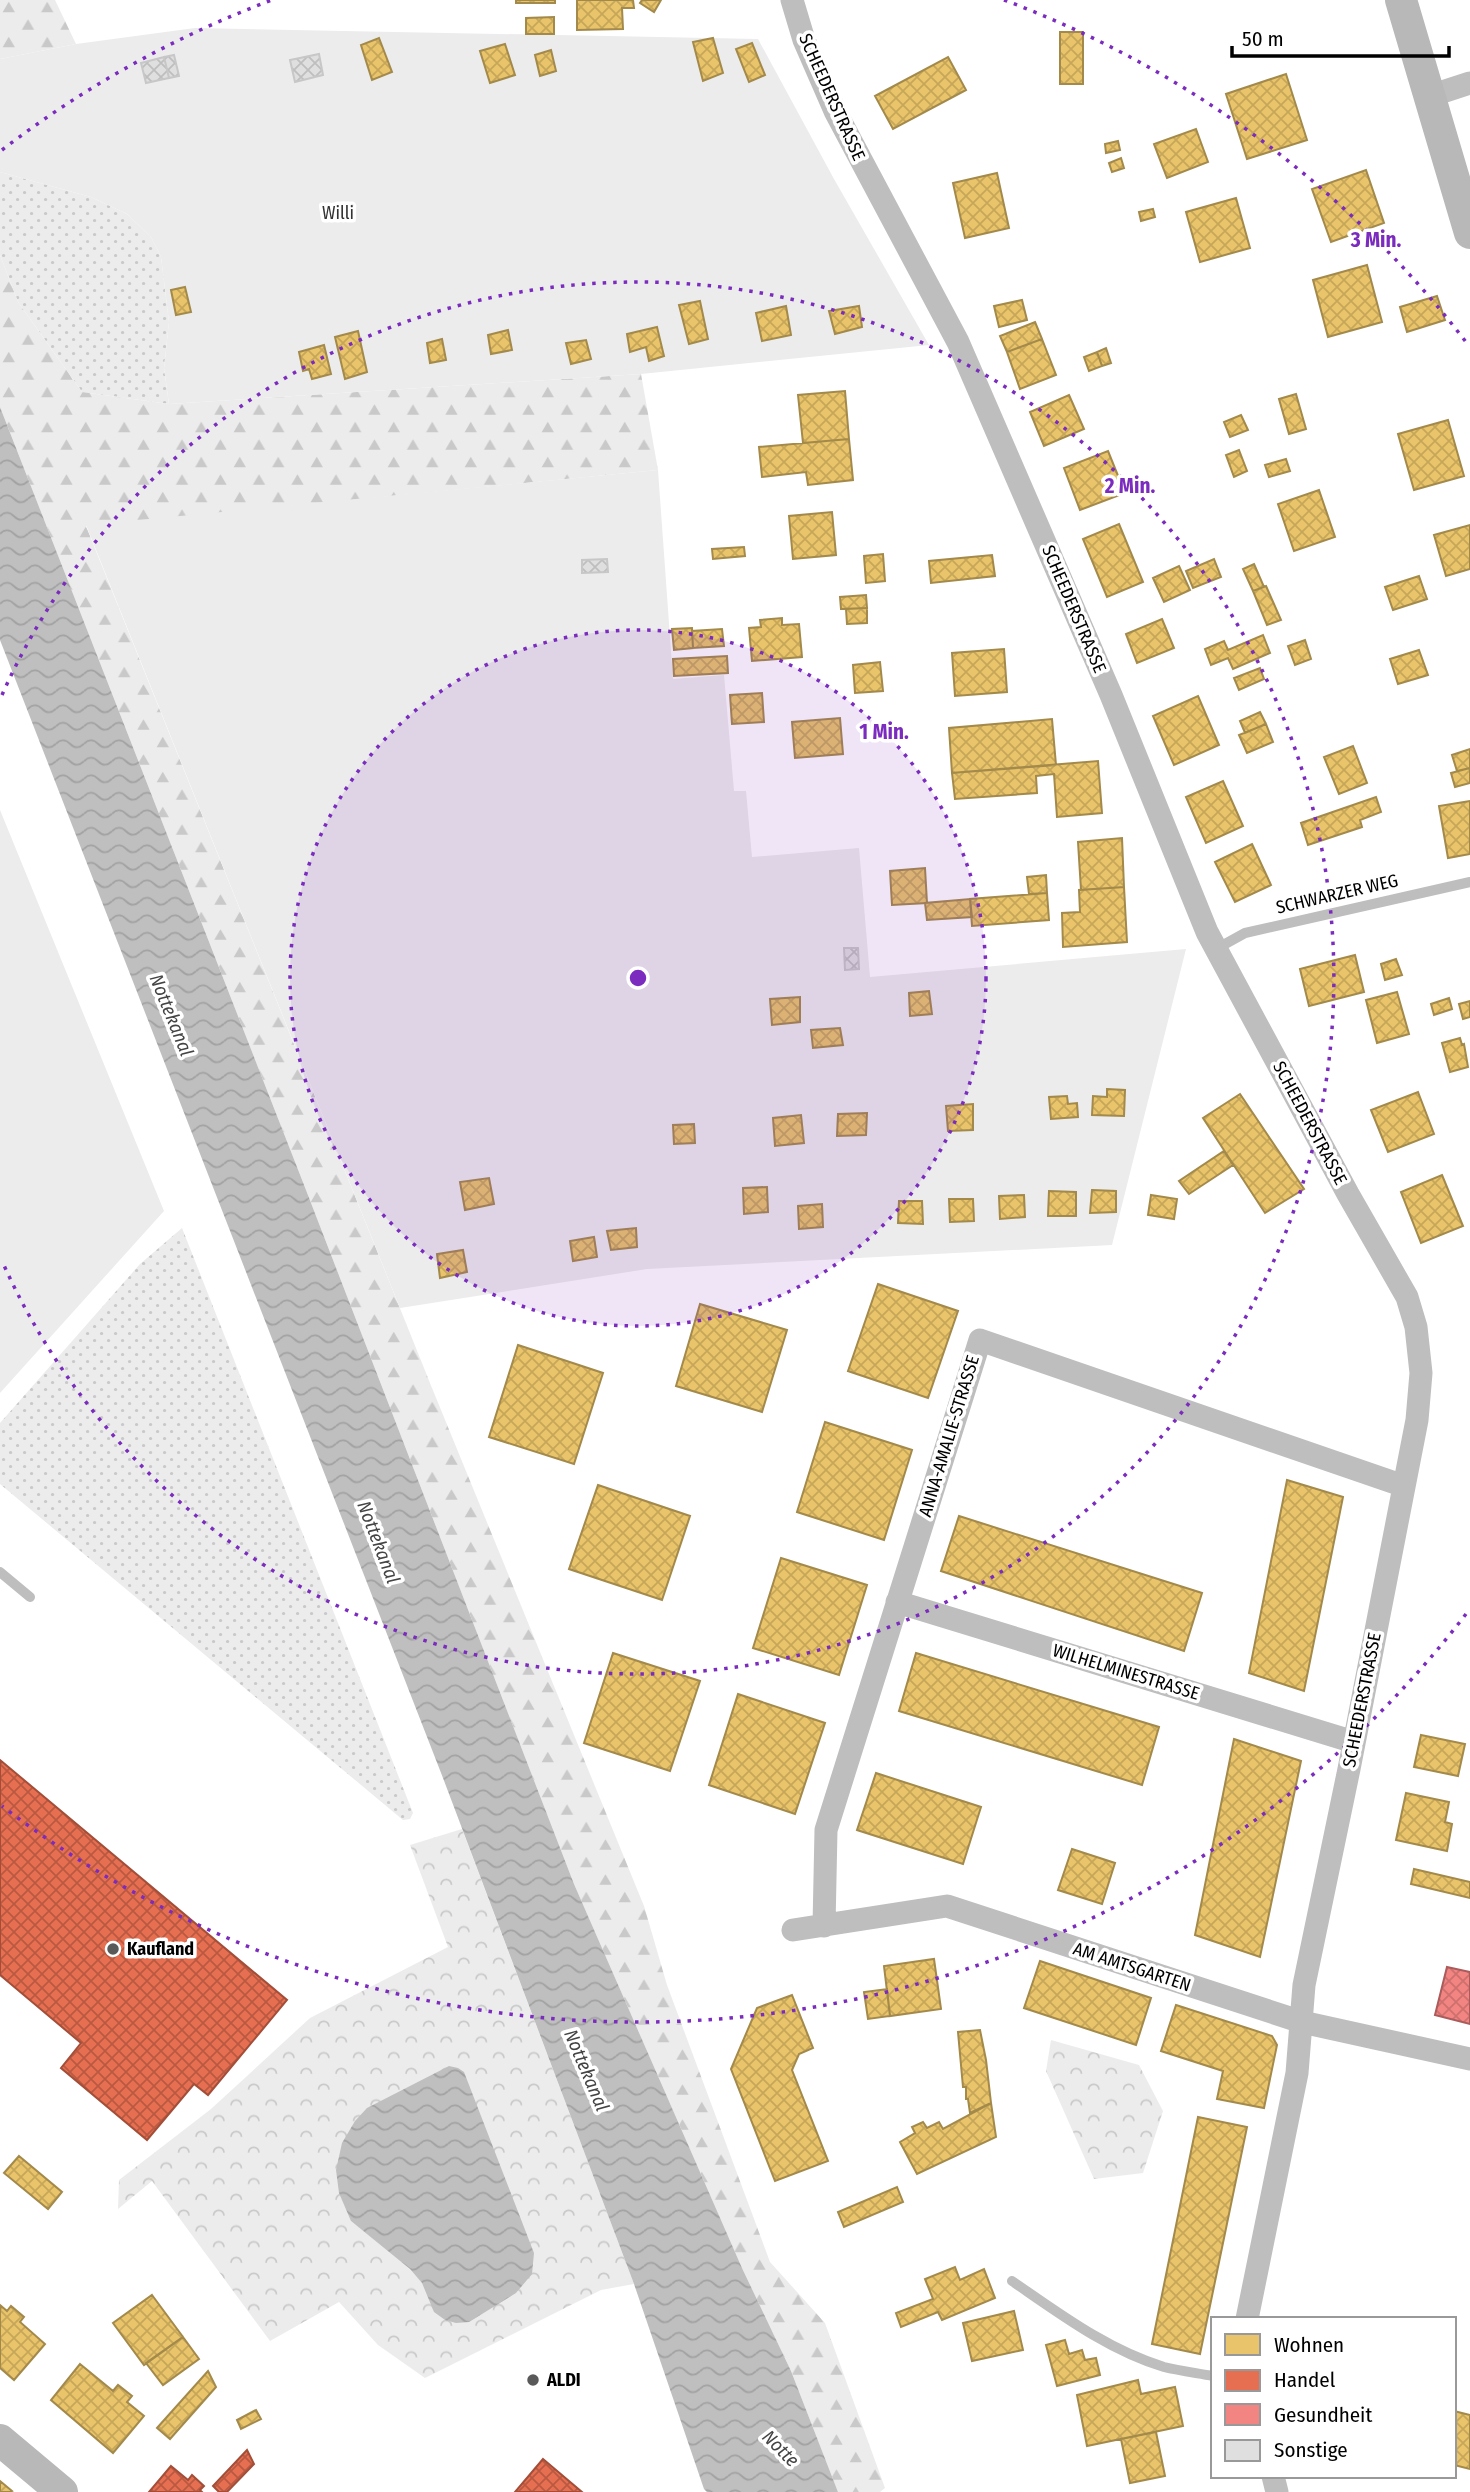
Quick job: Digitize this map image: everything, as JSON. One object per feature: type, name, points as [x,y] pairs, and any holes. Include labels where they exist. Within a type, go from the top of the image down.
[{"type":"main road","points":[[1401,0],[1470,233]]},
{"type":"main road","points":[[0,2440],[62,2492]]},
{"type":"street","name":"SCHEEDERSTRASSE","points":[[792,0],[804,40],[835,111],[958,342],[1111,695],[1207,932],[1348,1195],[1407,1297],[1416,1327],[1421,1373],[1417,1420],[1304,1985],[1297,2073],[1247,2317]]},
{"type":"street","points":[[1430,96],[1470,83]]},
{"type":"street","name":"ANNA-AMALIE-STRASSE","points":[[824,1926],[826,1830],[979,1340],[1404,1486]]},
{"type":"street","name":"WILHELMINESTRASSE","points":[[897,1602],[1354,1742]]},
{"type":"street","name":"AM AMTSGARTEN","points":[[793,1930],[947,1906],[1302,2022],[1470,2059]]},
{"type":"lane","name":"SCHWARZER WEG","points":[[1216,949],[1245,933],[1470,882]]},
{"type":"lane","points":[[0,1573],[30,1597]]},
{"type":"lane","points":[[1012,2281],[1096,2337],[1166,2367],[1211,2376]]},
{"type":"green space","points":[[0,0],[55,0],[76,44],[0,59]]},
{"type":"green space","name":"Willi","points":[[195,28],[758,39],[929,345],[641,374],[169,404],[164,368],[169,322],[161,257],[151,237],[127,214],[91,197],[0,172],[0,59],[76,44]]},
{"type":"green space","points":[[0,172],[91,197],[127,214],[151,237],[161,257],[169,322],[164,368],[169,404],[82,392],[18,302],[0,255]]},
{"type":"green space","points":[[0,255],[18,302],[82,392],[169,404],[641,374],[658,470],[86,526],[432,1388],[644,1906],[667,1985],[770,2262],[825,2323],[885,2488],[880,2492],[838,2492],[791,2371],[742,2268],[574,1884],[0,407]]},
{"type":"green space","points":[[658,470],[673,679],[724,675],[734,791],[746,791],[752,857],[859,848],[870,977],[1186,949],[1112,1245],[647,1269],[400,1308],[86,525]]},
{"type":"green space","points":[[0,810],[164,1211],[0,1393]]},
{"type":"green space","points":[[182,1228],[413,1813],[410,1819],[403,1820],[0,1484],[0,1423],[140,1264]]},
{"type":"green space","points":[[462,1829],[634,2284],[601,2290],[425,2378],[378,2345],[339,2302],[270,2341],[152,2181],[118,2209],[119,2180],[211,2109],[310,2018],[448,1947],[410,1845]],"holes":[[[355,2121],[445,2320],[435,2310],[423,2284],[412,2271],[351,2221]]]},
{"type":"green space","points":[[1051,2040],[1139,2065],[1163,2111],[1143,2173],[1094,2179],[1046,2071]]},
{"type":"water","points":[[0,407],[574,1884],[742,2268],[791,2371],[838,2492],[707,2492],[704,2489],[634,2284],[443,1778],[0,640]]},
{"type":"water","points":[[449,2066],[464,2072],[534,2253],[532,2274],[516,2293],[469,2322],[456,2323],[445,2320],[434,2312],[422,2283],[410,2269],[351,2221],[339,2193],[336,2170],[342,2143],[355,2121],[367,2108]]},
{"type":"building: Wohnen","points":[[516,0],[555,0],[555,3],[516,3]]},
{"type":"building: Wohnen","points":[[577,0],[633,0],[634,8],[622,8],[623,29],[577,30]]},
{"type":"building: Wohnen","points":[[642,0],[661,0],[654,12],[640,3]]},
{"type":"building: Wohnen","points":[[554,17],[554,34],[526,34],[526,18]]},
{"type":"building: Wohnen","points":[[1060,32],[1083,32],[1083,84],[1060,84]]},
{"type":"building: Wohnen","points":[[379,38],[392,72],[372,80],[361,45]]},
{"type":"building: Wohnen","points":[[713,38],[723,73],[703,81],[693,42]]},
{"type":"building: Wohnen","points":[[752,43],[765,75],[749,82],[736,49]]},
{"type":"building: Wohnen","points":[[505,44],[515,75],[490,83],[480,51]]},
{"type":"building: Wohnen","points":[[551,50],[556,71],[540,76],[535,55]]},
{"type":"building: Wohnen","points":[[948,57],[966,90],[893,129],[875,96]]},
{"type":"building: Wohnen","points":[[1286,74],[1307,140],[1247,159],[1226,94]]},
{"type":"building: Wohnen","points":[[1196,129],[1208,162],[1167,178],[1154,144]]},
{"type":"building: Wohnen","points":[[1118,141],[1120,150],[1106,153],[1105,144]]},
{"type":"building: Wohnen","points":[[1121,158],[1124,168],[1112,172],[1109,163]]},
{"type":"building: Wohnen","points":[[1366,170],[1384,223],[1331,242],[1312,189]]},
{"type":"building: Wohnen","points":[[997,173],[1009,228],[965,238],[953,183]]},
{"type":"building: Wohnen","points":[[1236,198],[1250,248],[1200,262],[1186,212]]},
{"type":"building: Wohnen","points":[[1153,209],[1155,217],[1141,221],[1139,212]]},
{"type":"building: Wohnen","points":[[1367,265],[1382,322],[1328,337],[1313,280]]},
{"type":"building: Wohnen","points":[[185,287],[191,312],[176,315],[171,290]]},
{"type":"building: Wohnen","points":[[1437,296],[1445,320],[1407,332],[1400,307]]},
{"type":"building: Wohnen","points":[[1022,300],[1027,320],[999,327],[994,306]]},
{"type":"building: Wohnen","points":[[700,301],[708,339],[689,344],[679,305]]},
{"type":"building: Wohnen","points":[[786,306],[791,335],[762,341],[756,313]]},
{"type":"building: Wohnen","points":[[859,306],[862,327],[835,334],[829,311]]},
{"type":"building: Wohnen","points":[[1035,322],[1042,339],[1007,352],[1000,336]]},
{"type":"building: Wohnen","points":[[657,327],[664,356],[649,361],[646,347],[630,352],[627,334]]},
{"type":"building: Wohnen","points":[[508,330],[512,350],[491,354],[488,335]]},
{"type":"building: Wohnen","points":[[358,331],[367,372],[345,379],[335,337]]},
{"type":"building: Wohnen","points":[[442,339],[446,360],[430,363],[427,343]]},
{"type":"building: Wohnen","points":[[1042,339],[1056,375],[1020,389],[1007,352]]},
{"type":"building: Wohnen","points":[[586,340],[591,359],[571,364],[566,343]]},
{"type":"building: Wohnen","points":[[324,345],[331,374],[312,379],[309,369],[303,371],[299,352]]},
{"type":"building: Wohnen","points":[[1106,348],[1111,363],[1102,366],[1097,352]]},
{"type":"building: Wohnen","points":[[1097,352],[1102,366],[1089,371],[1084,357]]},
{"type":"building: Wohnen","points":[[845,391],[849,439],[803,443],[798,395]]},
{"type":"building: Wohnen","points":[[1296,394],[1306,429],[1289,434],[1279,399]]},
{"type":"building: Wohnen","points":[[1069,395],[1084,429],[1044,446],[1030,412]]},
{"type":"building: Wohnen","points":[[1241,415],[1248,430],[1230,437],[1224,422]]},
{"type":"building: Wohnen","points":[[1448,420],[1464,476],[1414,490],[1398,434]]},
{"type":"building: Wohnen","points":[[849,439],[853,480],[808,485],[806,472],[762,477],[759,447]]},
{"type":"building: Wohnen","points":[[1239,450],[1247,471],[1234,477],[1226,455]]},
{"type":"building: Wohnen","points":[[1108,451],[1125,493],[1080,510],[1064,468]]},
{"type":"building: Wohnen","points":[[1286,459],[1290,471],[1269,477],[1265,465]]},
{"type":"building: Wohnen","points":[[1319,490],[1335,537],[1294,551],[1278,504]]},
{"type":"building: Wohnen","points":[[832,512],[836,555],[793,559],[789,516]]},
{"type":"building: Wohnen","points":[[1119,524],[1143,582],[1107,597],[1083,539]]},
{"type":"building: Wohnen","points":[[1470,525],[1470,569],[1446,576],[1434,535]]},
{"type":"building: Wohnen","points":[[744,547],[745,556],[713,559],[712,549]]},
{"type":"building: Wohnen","points":[[883,554],[885,581],[866,583],[864,556]]},
{"type":"building: Wohnen","points":[[992,555],[995,576],[931,583],[929,561]]},
{"type":"building: Wohnen","points":[[1214,559],[1221,577],[1193,588],[1186,571]]},
{"type":"building: Wohnen","points":[[1254,564],[1264,587],[1253,591],[1243,569]]},
{"type":"building: Wohnen","points":[[1179,566],[1190,590],[1164,602],[1153,578]]},
{"type":"building: Wohnen","points":[[1419,576],[1427,599],[1393,610],[1385,587]]},
{"type":"building: Wohnen","points":[[1266,586],[1281,620],[1267,625],[1253,591]]},
{"type":"building: Wohnen","points":[[866,595],[867,608],[841,609],[840,597]]},
{"type":"building: Wohnen","points":[[867,608],[867,623],[847,624],[846,609]]},
{"type":"building: Wohnen","points":[[782,618],[782,625],[799,624],[802,657],[752,661],[749,628],[761,627],[760,620]]},
{"type":"building: Wohnen","points":[[1162,619],[1174,648],[1137,663],[1126,634]]},
{"type":"building: Wohnen","points":[[692,628],[693,648],[674,650],[672,629]]},
{"type":"building: Wohnen","points":[[722,629],[724,646],[693,648],[692,631]]},
{"type":"building: Wohnen","points":[[1263,635],[1270,653],[1233,669],[1228,658],[1211,665],[1205,649],[1224,641],[1228,650]]},
{"type":"building: Wohnen","points":[[1305,640],[1311,659],[1295,665],[1288,646]]},
{"type":"building: Wohnen","points":[[1004,649],[1007,692],[955,696],[952,653]]},
{"type":"building: Wohnen","points":[[1419,650],[1428,675],[1398,684],[1390,659]]},
{"type":"building: Wohnen","points":[[727,656],[728,673],[674,676],[673,659]]},
{"type":"building: Wohnen","points":[[880,662],[883,691],[855,693],[853,665]]},
{"type":"building: Wohnen","points":[[1260,668],[1264,679],[1239,690],[1234,678]]},
{"type":"building: Wohnen","points":[[762,693],[764,722],[732,724],[730,695]]},
{"type":"building: Wohnen","points":[[1198,696],[1219,745],[1174,765],[1153,716]]},
{"type":"building: Wohnen","points":[[1260,712],[1266,724],[1245,733],[1240,721]]},
{"type":"building: Wohnen","points":[[840,718],[843,754],[795,758],[792,722]]},
{"type":"building: Wohnen","points":[[1052,719],[1056,765],[952,773],[949,728]]},
{"type":"building: Wohnen","points":[[1266,724],[1273,742],[1247,753],[1239,735]]},
{"type":"building: Wohnen","points":[[1353,746],[1367,783],[1339,794],[1324,757]]},
{"type":"building: Wohnen","points":[[1470,749],[1470,768],[1457,771],[1452,755]]},
{"type":"building: Wohnen","points":[[1098,761],[1102,813],[1057,817],[1054,774],[1036,776],[1037,793],[955,799],[952,773]]},
{"type":"building: Wohnen","points":[[1470,768],[1470,783],[1455,787],[1451,773]]},
{"type":"building: Wohnen","points":[[1223,781],[1243,826],[1206,843],[1186,797]]},
{"type":"building: Wohnen","points":[[1376,797],[1381,812],[1360,820],[1362,827],[1308,845],[1301,823]]},
{"type":"building: Wohnen","points":[[1470,801],[1470,854],[1448,858],[1439,806]]},
{"type":"building: Wohnen","points":[[1122,838],[1124,887],[1081,890],[1078,842]]},
{"type":"building: Wohnen","points":[[1252,844],[1271,885],[1235,902],[1215,862]]},
{"type":"building: Wohnen","points":[[925,868],[927,903],[892,905],[890,871]]},
{"type":"building: Wohnen","points":[[1046,875],[1047,893],[1029,894],[1027,877]]},
{"type":"building: Wohnen","points":[[1124,887],[1127,942],[1063,947],[1062,913],[1080,912],[1079,890]]},
{"type":"building: Wohnen","points":[[1047,893],[1049,920],[972,926],[970,899]]},
{"type":"building: Wohnen","points":[[970,899],[972,917],[927,920],[925,903]]},
{"type":"building: Wohnen","points":[[1355,955],[1364,992],[1309,1006],[1300,969]]},
{"type":"building: Wohnen","points":[[1396,959],[1402,975],[1385,980],[1381,964]]},
{"type":"building: Wohnen","points":[[929,991],[932,1014],[910,1016],[909,993]]},
{"type":"building: Wohnen","points":[[1397,992],[1409,1034],[1377,1043],[1366,1000]]},
{"type":"building: Wohnen","points":[[800,997],[800,1022],[772,1025],[770,999]]},
{"type":"building: Wohnen","points":[[1449,998],[1452,1009],[1434,1015],[1431,1004]]},
{"type":"building: Wohnen","points":[[1470,1001],[1470,1017],[1463,1019],[1459,1004]]},
{"type":"building: Wohnen","points":[[840,1028],[843,1045],[813,1048],[811,1030]]},
{"type":"building: Wohnen","points":[[1460,1038],[1462,1045],[1464,1044],[1468,1067],[1450,1072],[1442,1043]]},
{"type":"building: Wohnen","points":[[1107,1089],[1125,1090],[1124,1116],[1092,1115],[1093,1096],[1107,1097]]},
{"type":"building: Wohnen","points":[[1418,1092],[1434,1134],[1388,1152],[1371,1110]]},
{"type":"building: Wohnen","points":[[1240,1094],[1304,1189],[1265,1213],[1203,1118]]},
{"type":"building: Wohnen","points":[[1067,1096],[1068,1104],[1077,1103],[1078,1117],[1051,1119],[1049,1097]]},
{"type":"building: Wohnen","points":[[973,1104],[973,1130],[948,1131],[946,1106]]},
{"type":"building: Wohnen","points":[[867,1113],[866,1135],[837,1136],[838,1114]]},
{"type":"building: Wohnen","points":[[801,1115],[804,1143],[775,1146],[773,1118]]},
{"type":"building: Wohnen","points":[[694,1124],[695,1143],[674,1144],[673,1125]]},
{"type":"building: Wohnen","points":[[1224,1151],[1233,1165],[1189,1194],[1179,1181]]},
{"type":"building: Wohnen","points":[[1442,1175],[1463,1226],[1421,1243],[1401,1192]]},
{"type":"building: Wohnen","points":[[489,1178],[494,1204],[465,1210],[460,1182]]},
{"type":"building: Wohnen","points":[[767,1187],[768,1212],[744,1214],[743,1188]]},
{"type":"building: Wohnen","points":[[1092,1190],[1116,1191],[1116,1212],[1090,1213]]},
{"type":"building: Wohnen","points":[[1049,1191],[1076,1192],[1076,1216],[1048,1216]]},
{"type":"building: Wohnen","points":[[1024,1195],[1025,1217],[1000,1219],[999,1196]]},
{"type":"building: Wohnen","points":[[1151,1195],[1177,1199],[1174,1219],[1148,1215]]},
{"type":"building: Wohnen","points":[[949,1199],[973,1199],[974,1221],[950,1222]]},
{"type":"building: Wohnen","points":[[899,1201],[922,1201],[923,1224],[898,1223]]},
{"type":"building: Wohnen","points":[[822,1204],[823,1227],[799,1229],[798,1206]]},
{"type":"building: Wohnen","points":[[636,1228],[637,1247],[611,1250],[607,1231]]},
{"type":"building: Wohnen","points":[[594,1237],[597,1257],[573,1261],[570,1241]]},
{"type":"building: Wohnen","points":[[463,1250],[467,1272],[440,1278],[437,1254]]},
{"type":"building: Wohnen","points":[[878,1284],[958,1311],[928,1398],[848,1371]]},
{"type":"building: Wohnen","points":[[700,1304],[787,1330],[762,1412],[676,1386]]},
{"type":"building: Wohnen","points":[[518,1345],[603,1373],[574,1464],[489,1437]]},
{"type":"building: Wohnen","points":[[825,1422],[912,1450],[884,1540],[797,1512]]},
{"type":"building: Wohnen","points":[[1287,1480],[1343,1497],[1304,1691],[1249,1673]]},
{"type":"building: Wohnen","points":[[598,1485],[690,1516],[662,1600],[569,1569]]},
{"type":"building: Wohnen","points":[[959,1516],[1202,1593],[1184,1651],[941,1571]]},
{"type":"building: Wohnen","points":[[781,1558],[867,1585],[839,1675],[753,1648]]},
{"type":"building: Wohnen","points":[[613,1653],[700,1681],[670,1771],[584,1743]]},
{"type":"building: Wohnen","points":[[916,1653],[1159,1727],[1142,1785],[899,1711]]},
{"type":"building: Wohnen","points":[[738,1694],[825,1723],[795,1814],[709,1785]]},
{"type":"building: Wohnen","points":[[1421,1735],[1465,1744],[1458,1776],[1414,1767]]},
{"type":"building: Wohnen","points":[[1234,1739],[1301,1761],[1260,1957],[1195,1935]]},
{"type":"building: Wohnen","points":[[876,1773],[981,1807],[963,1864],[857,1830]]},
{"type":"building: Wohnen","points":[[1406,1793],[1449,1802],[1445,1822],[1452,1824],[1447,1851],[1396,1840]]},
{"type":"building: Wohnen","points":[[1072,1849],[1115,1863],[1102,1904],[1058,1890]]},
{"type":"building: Wohnen","points":[[1414,1869],[1470,1882],[1470,1898],[1411,1884]]},
{"type":"building: Wohnen","points":[[934,1959],[941,2009],[890,2016],[884,1966]]},
{"type":"building: Wohnen","points":[[1040,1961],[1151,1998],[1136,2045],[1024,2008]]},
{"type":"building: Wohnen","points":[[887,1989],[890,2016],[868,2019],[864,1992]]},
{"type":"building: Wohnen","points":[[792,1995],[813,2048],[799,2054],[792,2070],[828,2161],[775,2181],[731,2069],[757,2008]]},
{"type":"building: Wohnen","points":[[1176,2005],[1272,2036],[1277,2045],[1264,2108],[1217,2099],[1223,2071],[1161,2051]]},
{"type":"building: Wohnen","points":[[980,2030],[991,2103],[970,2113],[966,2087],[963,2087],[958,2032]]},
{"type":"building: Wohnen","points":[[991,2103],[996,2137],[917,2174],[900,2142],[915,2133],[912,2127],[923,2122],[927,2128],[939,2122],[943,2129]]},
{"type":"building: Wohnen","points":[[1198,2117],[1247,2127],[1200,2354],[1152,2344]]},
{"type":"building: Wohnen","points":[[19,2156],[62,2192],[48,2209],[4,2173]]},
{"type":"building: Wohnen","points":[[897,2187],[903,2202],[844,2227],[838,2212]]},
{"type":"building: Wohnen","points":[[955,2267],[960,2280],[984,2269],[995,2298],[942,2320],[938,2312],[901,2327],[896,2313],[933,2299],[925,2279]]},
{"type":"building: Wohnen","points":[[152,2295],[183,2337],[144,2365],[113,2323]]},
{"type":"building: Wohnen","points":[[0,2305],[7,2311],[11,2306],[24,2317],[20,2322],[45,2344],[14,2380],[0,2368]]},
{"type":"building: Wohnen","points":[[1014,2311],[1023,2350],[972,2361],[963,2323]]},
{"type":"building: Wohnen","points":[[183,2337],[199,2359],[163,2385],[146,2363]]},
{"type":"building: Wohnen","points":[[1065,2340],[1069,2354],[1082,2350],[1085,2360],[1096,2358],[1100,2375],[1057,2386],[1046,2345]]},
{"type":"building: Wohnen","points":[[80,2364],[113,2391],[118,2385],[132,2396],[127,2402],[144,2416],[113,2453],[51,2400]]},
{"type":"building: Wohnen","points":[[208,2371],[216,2387],[170,2439],[157,2428]]},
{"type":"building: Wohnen","points":[[1138,2380],[1141,2394],[1175,2387],[1183,2426],[1087,2446],[1077,2395]]},
{"type":"building: Wohnen","points":[[256,2410],[261,2419],[241,2429],[237,2420]]},
{"type":"building: Wohnen","points":[[1456,2412],[1470,2415],[1470,2469],[1456,2466]]},
{"type":"building: Wohnen","points":[[1156,2432],[1165,2476],[1130,2483],[1121,2439]]},
{"type":"building: Wohnen","points":[[0,2481],[12,2491],[0,2492]]},
{"type":"building: Handel","name":"Kaufland","points":[[0,1760],[287,2000],[208,2095],[194,2084],[147,2140],[61,2068],[81,2043],[0,1975]]},
{"type":"building: Handel","points":[[247,2450],[254,2464],[227,2492],[219,2492],[213,2486]]},
{"type":"building: Handel","points":[[543,2459],[582,2492],[515,2492]]},
{"type":"building: Handel","points":[[171,2466],[188,2480],[192,2475],[204,2486],[200,2490],[202,2492],[149,2492]]},
{"type":"building: Gesundheit","points":[[1447,1967],[1470,1972],[1470,2024],[1435,2015]]},
{"type":"building: Sonstige","points":[[319,54],[323,75],[295,82],[290,60]]},
{"type":"building: Sonstige","points":[[174,55],[179,76],[169,78],[164,57]]},
{"type":"building: Sonstige","points":[[164,57],[169,78],[146,83],[141,63]]},
{"type":"building: Sonstige","points":[[607,559],[608,572],[582,573],[582,560]]},
{"type":"building: Sonstige","points":[[844,948],[858,948],[859,969],[845,970]]},
{"type":"place","name":"Kaufland","points":[[113,1949]]},
{"type":"place","name":"ALDI","points":[[533,2380]]},
{"type":"water label","name":"Nottekanal","points":[[172,1015]]},
{"type":"water label","name":"Nottekanal","points":[[379,1542]]},
{"type":"water label","name":"Nottekanal","points":[[587,2070]]},
{"type":"water label","name":"Notte","points":[[781,2448]]}]
